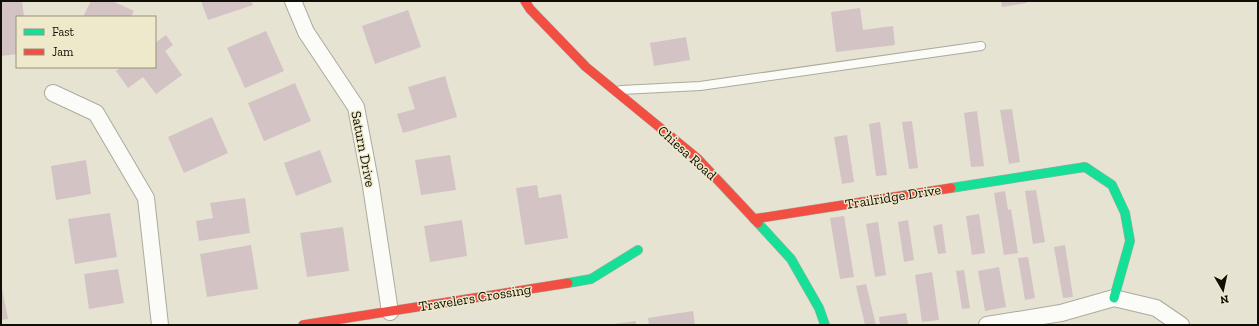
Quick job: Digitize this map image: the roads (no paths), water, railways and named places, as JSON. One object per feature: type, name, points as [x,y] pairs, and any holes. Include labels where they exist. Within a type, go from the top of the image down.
[{"type":"street","name":"Saturn Drive","points":[[293,1],[306,32],[356,107],[371,186],[390,312]]},
{"type":"street","name":"Chiesa Road","points":[[525,1],[530,9],[586,67],[697,158],[754,219],[791,259],[819,308],[825,325]]},
{"type":"street","points":[[53,93],[96,113],[146,198],[160,325]]},
{"type":"street","name":"Trailridge Drive","points":[[754,219],[1085,167],[1112,185],[1125,212],[1130,241],[1114,298]]},
{"type":"street","name":"Travelers Crossing","points":[[303,325],[591,279],[638,250]]},
{"type":"street","points":[[987,325],[1061,313],[1114,298],[1156,308],[1181,325]]},
{"type":"lane","points":[[613,90],[700,86],[981,46]]}]
